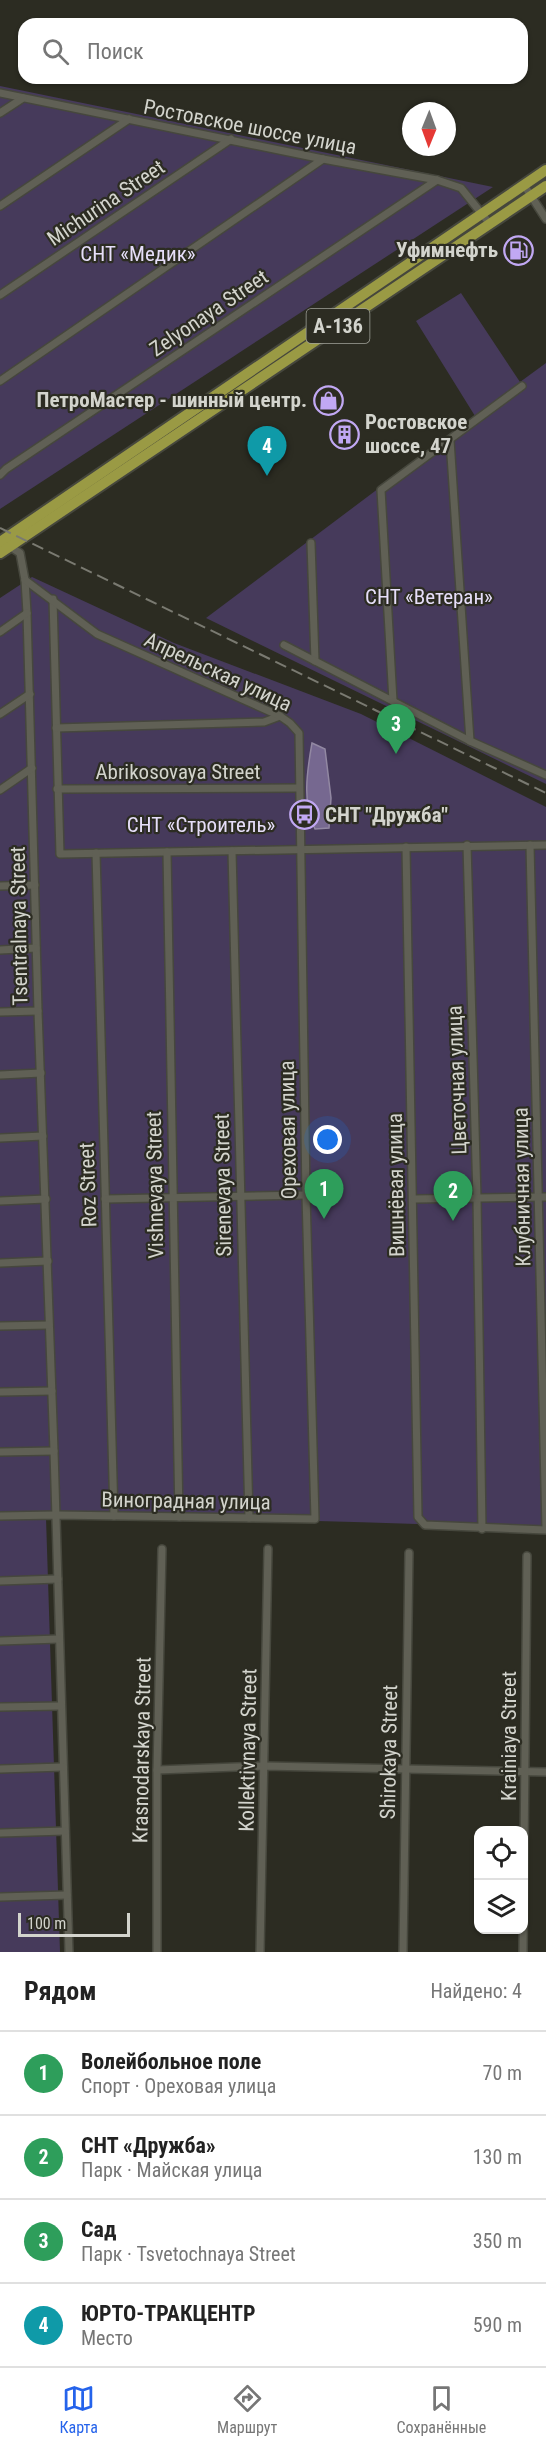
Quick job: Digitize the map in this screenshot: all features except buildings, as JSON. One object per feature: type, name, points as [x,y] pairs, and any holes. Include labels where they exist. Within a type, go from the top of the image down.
[{"type":"highway","name":"А-136","points":[[0,553],[4,543],[546,170]]},
{"type":"highway","name":"А-136","points":[[4,543],[546,186]]},
{"type":"street","name":"Ростовское шоссе улица","points":[[0,93],[323,159],[438,180],[461,188],[490,224]]},
{"type":"street","points":[[0,113],[23,98]]},
{"type":"street","points":[[0,206],[129,119]]},
{"type":"street","name":"Michurina Street","points":[[0,295],[231,139]]},
{"type":"street","points":[[0,381],[323,159]]},
{"type":"street","name":"Zelyonaya Street","points":[[0,475],[438,180]]},
{"type":"street","points":[[524,185],[546,219]]},
{"type":"street","points":[[393,701],[381,490],[522,386]]},
{"type":"street","points":[[450,440],[470,741]]},
{"type":"street","name":"Tsentralnaya Street","points":[[4,543],[20,553],[26,580],[69,1952]]},
{"type":"street","points":[[311,543],[315,661]]},
{"type":"street","name":"Апрельская улица","points":[[26,580],[97,634],[280,716],[290,723],[299,733],[300,849]]},
{"type":"street","points":[[53,599],[60,854],[546,845]]},
{"type":"street","points":[[0,632],[27,613]]},
{"type":"street","points":[[284,645],[470,741],[546,775]]},
{"type":"street","points":[[0,714],[30,694]]},
{"type":"street","points":[[57,728],[264,722],[280,716]]},
{"type":"street","points":[[0,790],[32,768]]},
{"type":"street","name":"Abrikosovaya Street","points":[[57,789],[298,788]]},
{"type":"street","name":"Цветочная улица","points":[[468,845],[482,1529]]},
{"type":"street","name":"Клубничная улица","points":[[530,845],[542,1197],[546,1529]]},
{"type":"street","name":"Вишнёвая улица","points":[[406,846],[418,1517],[425,1525],[482,1529]]},
{"type":"street","name":"Ореховая улица","points":[[300,849],[315,1519]]},
{"type":"street","name":"Sirenevaya Street","points":[[232,850],[239,1197],[249,1518]]},
{"type":"street","name":"Vishnevaya Street","points":[[167,852],[178,1517]]},
{"type":"street","name":"Roz Street","points":[[96,853],[114,1516]]},
{"type":"street","points":[[0,886],[35,885]]},
{"type":"street","points":[[0,950],[36,948]]},
{"type":"street","points":[[0,1012],[38,1011]]},
{"type":"street","points":[[0,1075],[41,1073]]},
{"type":"street","points":[[0,1138],[43,1136]]},
{"type":"street","points":[[105,1199],[306,1195]]},
{"type":"street","points":[[414,1199],[542,1197]]},
{"type":"street","points":[[0,1201],[46,1199]]},
{"type":"street","points":[[0,1263],[48,1261]]},
{"type":"street","points":[[0,1326],[49,1325]]},
{"type":"street","points":[[0,1392],[52,1390]]},
{"type":"street","points":[[0,1452],[54,1450]]},
{"type":"street","name":"Виноградная улица","points":[[0,1516],[315,1519]]},
{"type":"street","points":[[482,1529],[546,1529]]},
{"type":"street","name":"Krasnodarskaya Street","points":[[157,1952],[162,1549]]},
{"type":"street","name":"Kollektivnaya Street","points":[[260,1952],[268,1549]]},
{"type":"street","name":"Shirokaya Street","points":[[403,1952],[409,1553]]},
{"type":"street","name":"Krainiaya Street","points":[[523,1952],[527,1556]]},
{"type":"street","points":[[0,1581],[58,1579]]},
{"type":"street","points":[[0,1641],[59,1639]]},
{"type":"street","points":[[0,1707],[62,1706]]},
{"type":"street","points":[[158,1770],[264,1766],[546,1772]]},
{"type":"street","points":[[0,1769],[63,1767]]},
{"type":"street","points":[[0,1833],[65,1831]]},
{"type":"street","points":[[0,1897],[67,1894]]},
{"type":"green space","name":"СНТ «Медик»","points":[[0,86],[493,187],[0,509]]},
{"type":"green space","name":"СНТ «Ветеран»","points":[[461,293],[520,382],[546,363],[546,784],[206,618],[475,416],[416,321]]},
{"type":"green space","name":"СНТ «Строитель»","points":[[32,577],[174,643],[361,714],[546,807],[546,1529],[296,1520],[46,1518],[60,1952],[0,1952],[0,598]]},
{"type":"shaded area","points":[[312,743],[325,749],[331,798],[329,828],[315,829],[308,809],[307,776]]},
{"type":"railway","points":[[0,528],[546,793]]},
{"type":"place","name":"Уфимнефть","points":[[519,250]]},
{"type":"place","name":"ПетроМастер - шинный центр.","points":[[328,400]]},
{"type":"place","name":"Ростовское шоссе, 47","points":[[344,434]]},
{"type":"place","name":"ЮРТО-ТРАКЦЕНТР","points":[[267,476]]},
{"type":"place","name":"Сад","points":[[396,754]]},
{"type":"place","name":"СНТ \"Дружба\"","points":[[304,815]]},
{"type":"place","name":"Волейбольное поле","points":[[324,1219]]},
{"type":"place","name":"СНТ «Дружба»","points":[[453,1221]]}]
